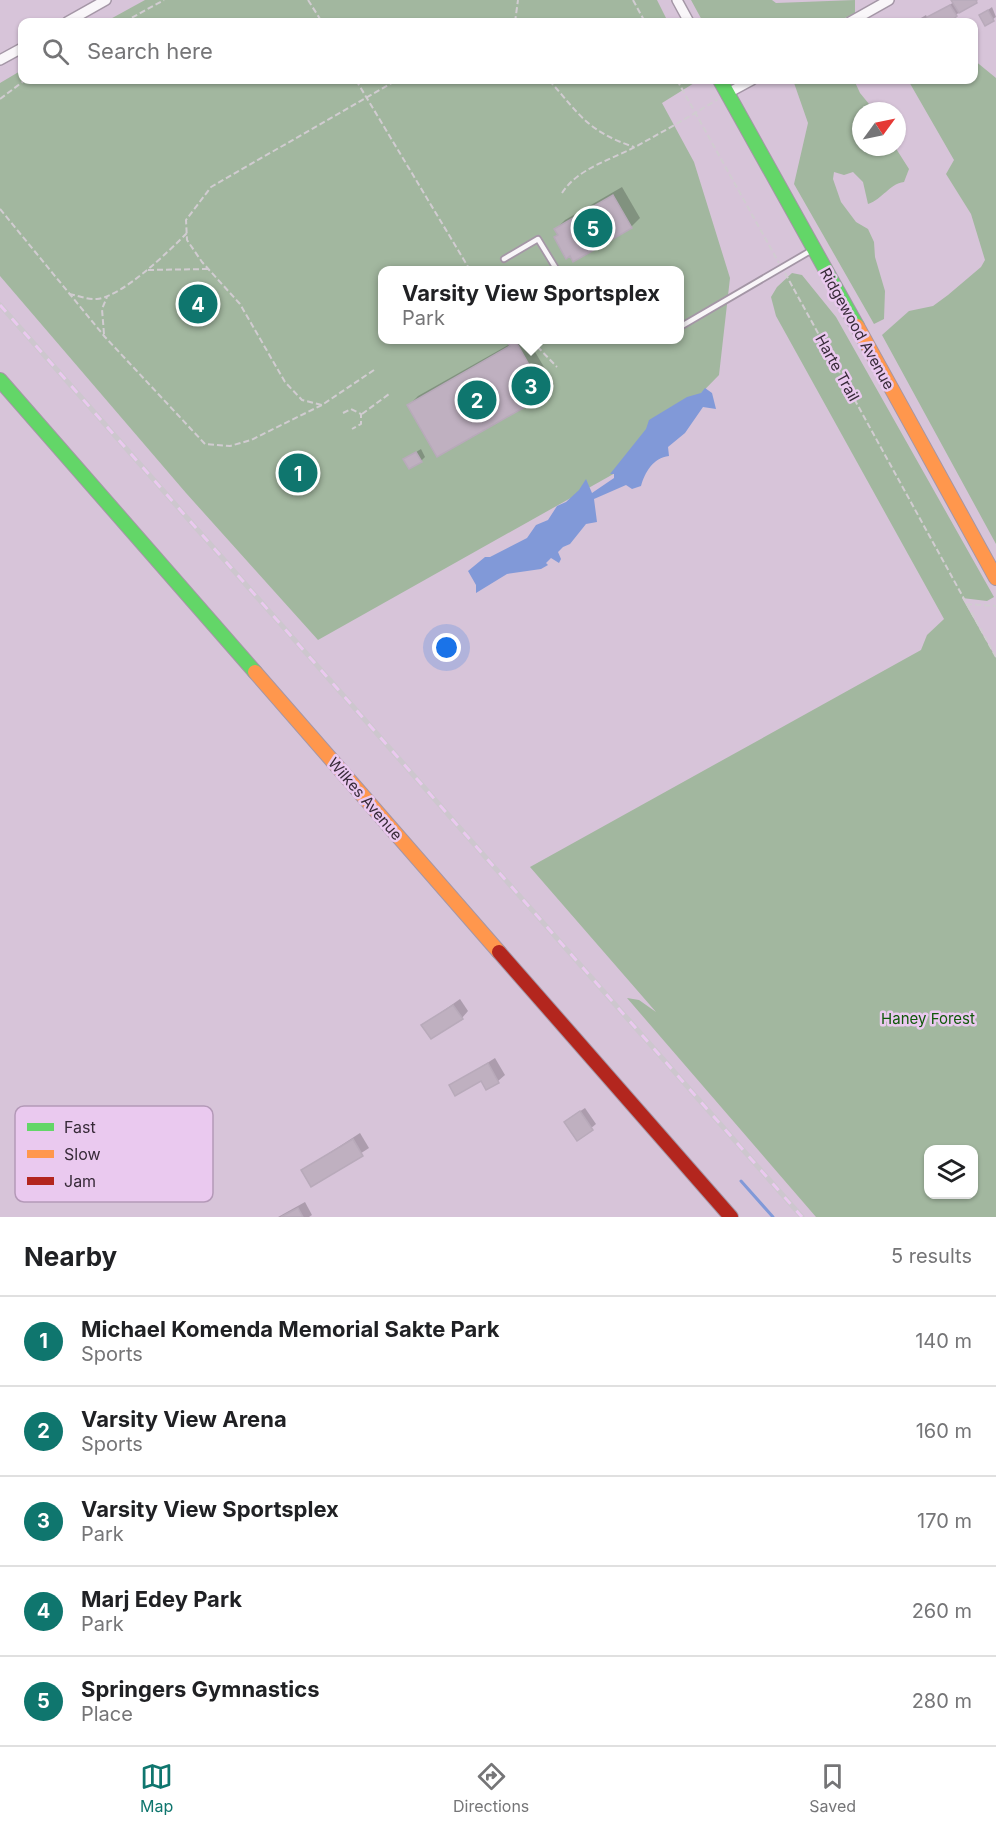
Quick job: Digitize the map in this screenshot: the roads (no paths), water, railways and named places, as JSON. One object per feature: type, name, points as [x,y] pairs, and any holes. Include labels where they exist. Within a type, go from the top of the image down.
[{"type":"main road","name":"Ridgewood Avenue","points":[[722,84],[996,578]]},
{"type":"main road","name":"Wilkes Avenue","points":[[0,380],[731,1217]]},
{"type":"street","points":[[74,18],[106,0]]},
{"type":"street","points":[[676,0],[687,18]]},
{"type":"street","points":[[856,18],[877,3],[889,0]]},
{"type":"street","points":[[0,60],[18,50]]},
{"type":"street","points":[[728,93],[745,84]]},
{"type":"lane","points":[[504,259],[538,239],[555,266]]},
{"type":"lane","points":[[684,325],[813,250]]},
{"type":"water","points":[[705,388],[712,393],[716,409],[703,407],[685,433],[668,447],[669,456],[663,457],[650,466],[641,486],[632,489],[626,485],[594,499],[597,522],[586,524],[570,544],[558,552],[561,559],[559,563],[551,558],[546,563],[548,565],[541,569],[507,574],[476,593],[476,585],[468,571],[485,557],[490,557],[527,538],[536,525],[548,520],[557,506],[566,502],[579,490],[586,479],[592,493],[614,478],[614,474],[610,474],[646,429],[649,420],[687,397],[701,393]]},
{"type":"waterway","points":[[741,1181],[773,1217]]},
{"type":"railway","points":[[0,305],[802,1217]]},
{"type":"place","name":"Springers Gymnastics","points":[[593,228]]},
{"type":"place","name":"Marj Edey Park","points":[[198,304]]},
{"type":"place","name":"Varsity View Sportsplex","points":[[531,386]]},
{"type":"place","name":"Varsity View Arena","points":[[477,400]]},
{"type":"place","name":"Michael Komenda Memorial Sakte Park","points":[[298,473]]},
{"type":"park label","name":"Haney Forest","points":[[928,1019]]}]
